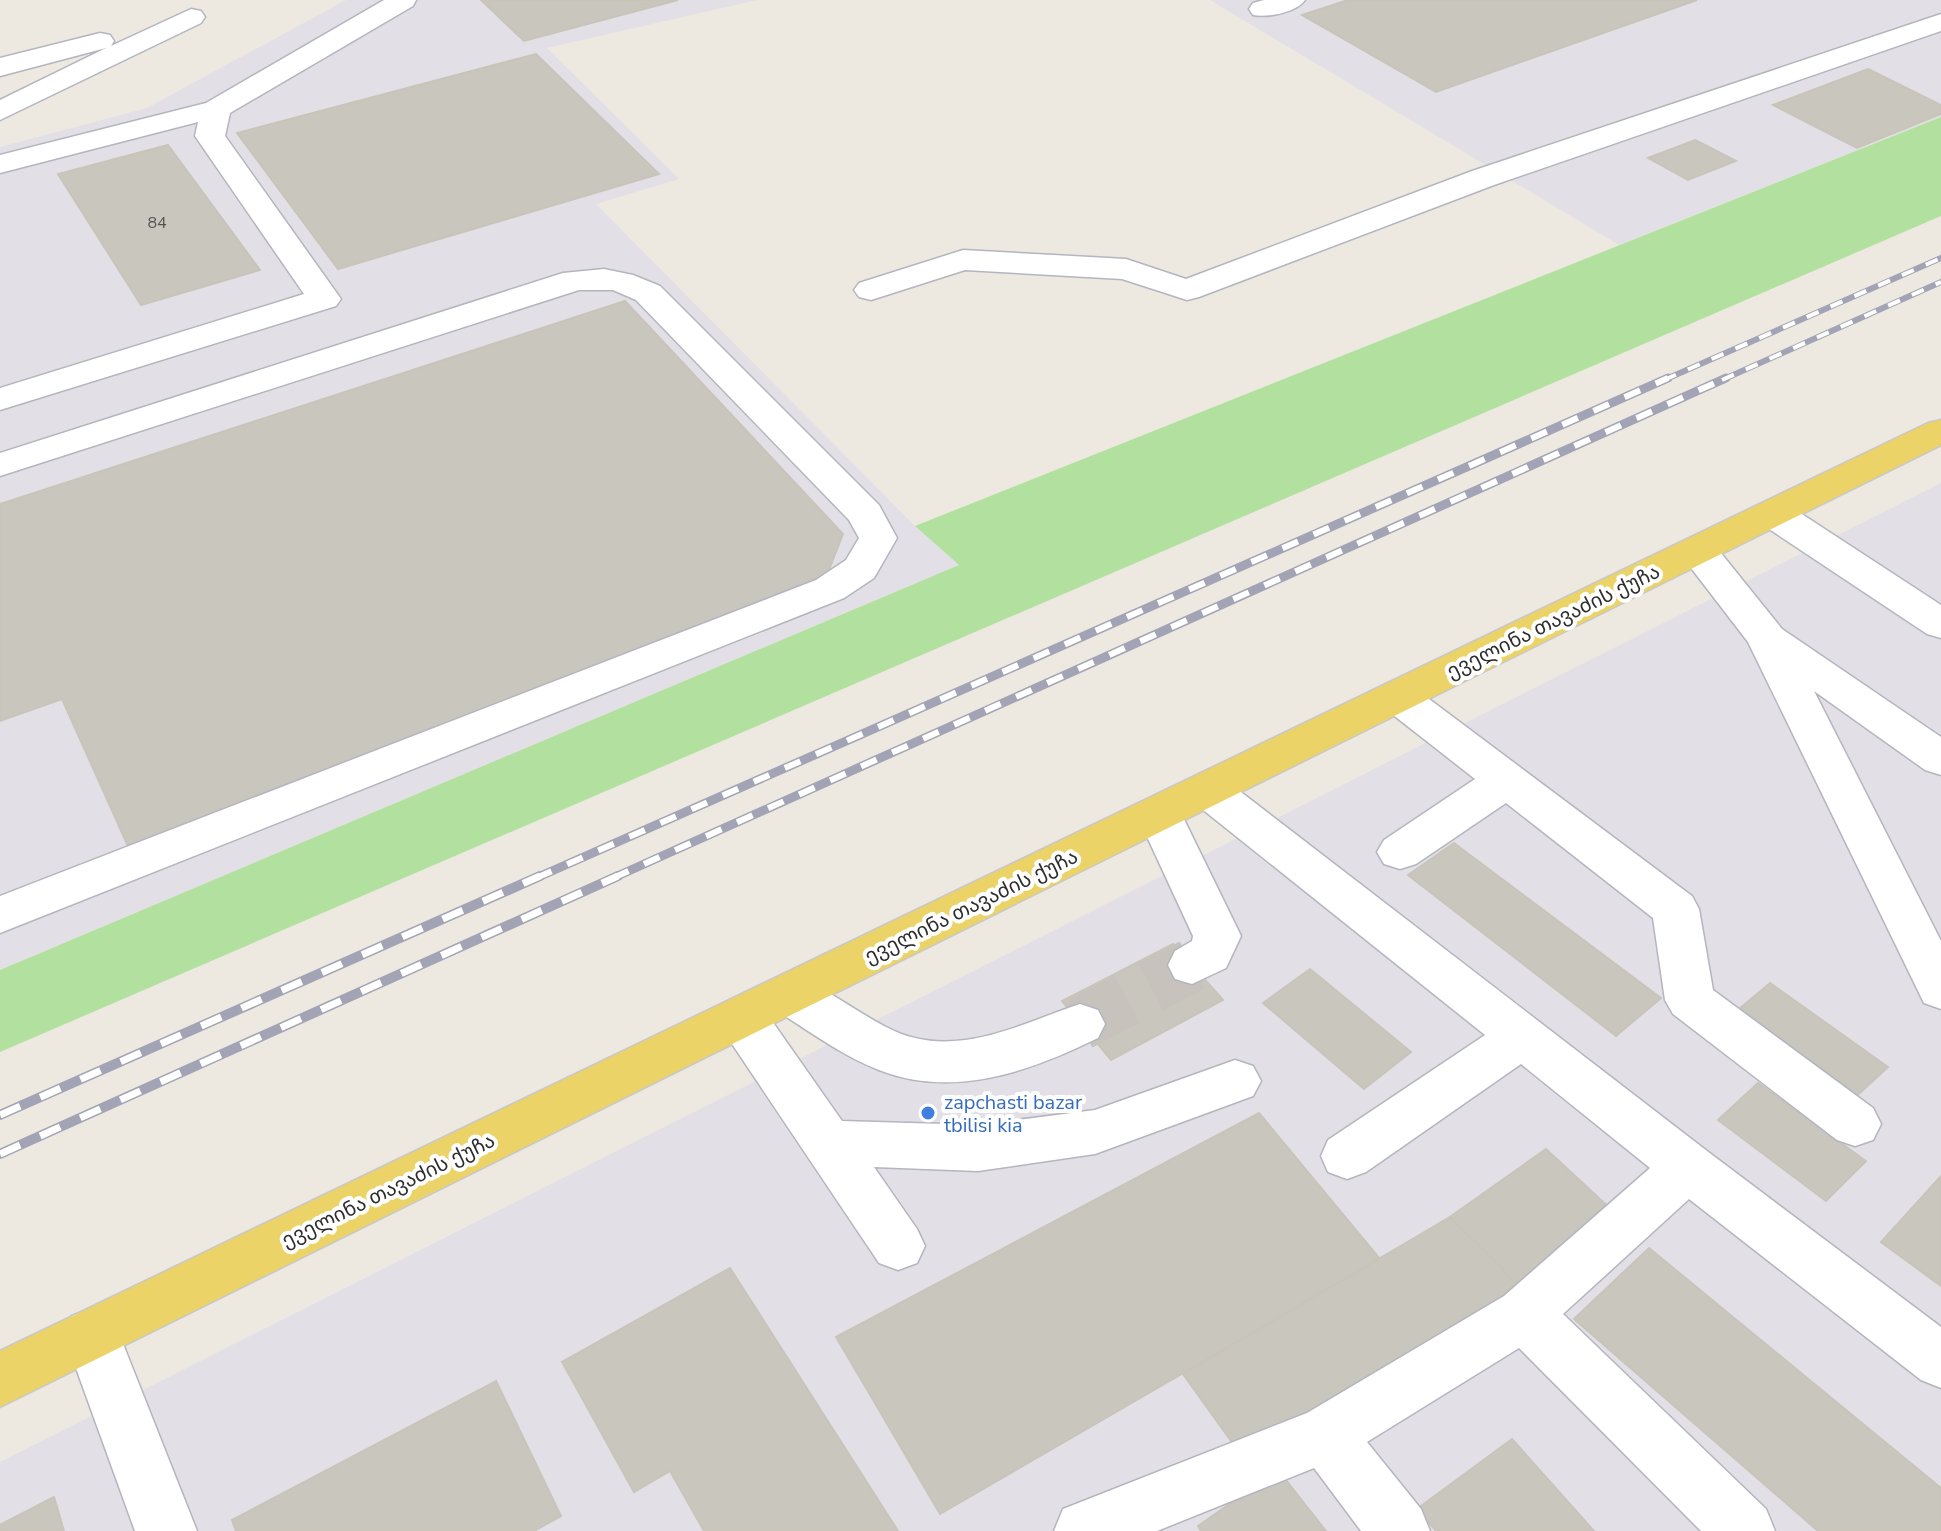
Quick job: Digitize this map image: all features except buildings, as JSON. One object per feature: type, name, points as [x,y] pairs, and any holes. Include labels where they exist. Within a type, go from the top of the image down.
[{"type":"main road","name":"ეველინა თავაძის ქუჩა","points":[[0,1380],[1941,431]]},
{"type":"street","points":[[0,164],[216,109],[403,0]]},
{"type":"street","points":[[1263,9],[1292,0]]},
{"type":"street","points":[[1928,0],[1941,5]]},
{"type":"street","points":[[0,67],[184,8]]},
{"type":"street","points":[[0,111],[184,8]]},
{"type":"street","points":[[871,290],[963,260],[1126,269],[1187,290],[1483,178],[1941,22]]},
{"type":"street","points":[[0,399],[324,299],[210,136],[216,109]]},
{"type":"street","points":[[0,465],[575,280],[600,277],[626,281],[648,293],[865,514],[878,538],[870,559],[854,577],[830,589],[0,915]]},
{"type":"street","points":[[1774,514],[1941,624]]},
{"type":"street","points":[[1698,551],[1766,637],[1941,989]]},
{"type":"street","points":[[1766,637],[1941,759]]},
{"type":"street","points":[[1398,697],[1675,909],[1690,1000],[1855,1124]]},
{"type":"street","points":[[1400,852],[1507,780]]},
{"type":"street","points":[[1208,790],[1688,1167],[1941,1361]]},
{"type":"street","points":[[1160,815],[1217,936],[1216,948],[1208,957],[1192,965]]},
{"type":"street","points":[[789,994],[899,1056],[953,1063],[997,1056],[1051,1039],[1080,1024]]},
{"type":"street","points":[[742,1018],[898,1246]]},
{"type":"street","points":[[1347,1156],[1523,1036]]},
{"type":"street","points":[[827,1143],[978,1148],[1095,1132],[1235,1081]]},
{"type":"street","points":[[1085,1531],[1231,1470],[1325,1435],[1524,1314],[1641,1213],[1688,1167]]},
{"type":"street","points":[[1524,1314],[1744,1531]]},
{"type":"street","points":[[92,1335],[166,1531]]},
{"type":"street","points":[[1325,1435],[1399,1531]]},
{"type":"shaded area","points":[[346,0],[757,0],[547,48],[679,179],[596,204],[915,526],[959,565],[0,970],[0,147],[147,108]]},
{"type":"shaded area","points":[[1210,0],[1941,0],[1941,117],[1619,245]]},
{"type":"shaded area","points":[[1941,483],[1941,1531],[0,1531],[0,1462]]},
{"type":"green space","points":[[1941,117],[1941,216],[0,1052],[0,970],[959,565],[915,526]]},
{"type":"tunnel","points":[[1080,1024],[1192,965]]},
{"type":"railway","points":[[1664,380],[1941,258]]},
{"type":"railway","points":[[1722,380],[1941,282]]},
{"type":"railway","points":[[536,878],[1668,378]]},
{"type":"railway","points":[[613,878],[1726,378]]},
{"type":"railway","points":[[0,1115],[540,876]]},
{"type":"railway","points":[[0,1154],[618,876]]},
{"type":"place","name":"zapchasti bazar tbilisi kia","points":[[928,1113]]}]
